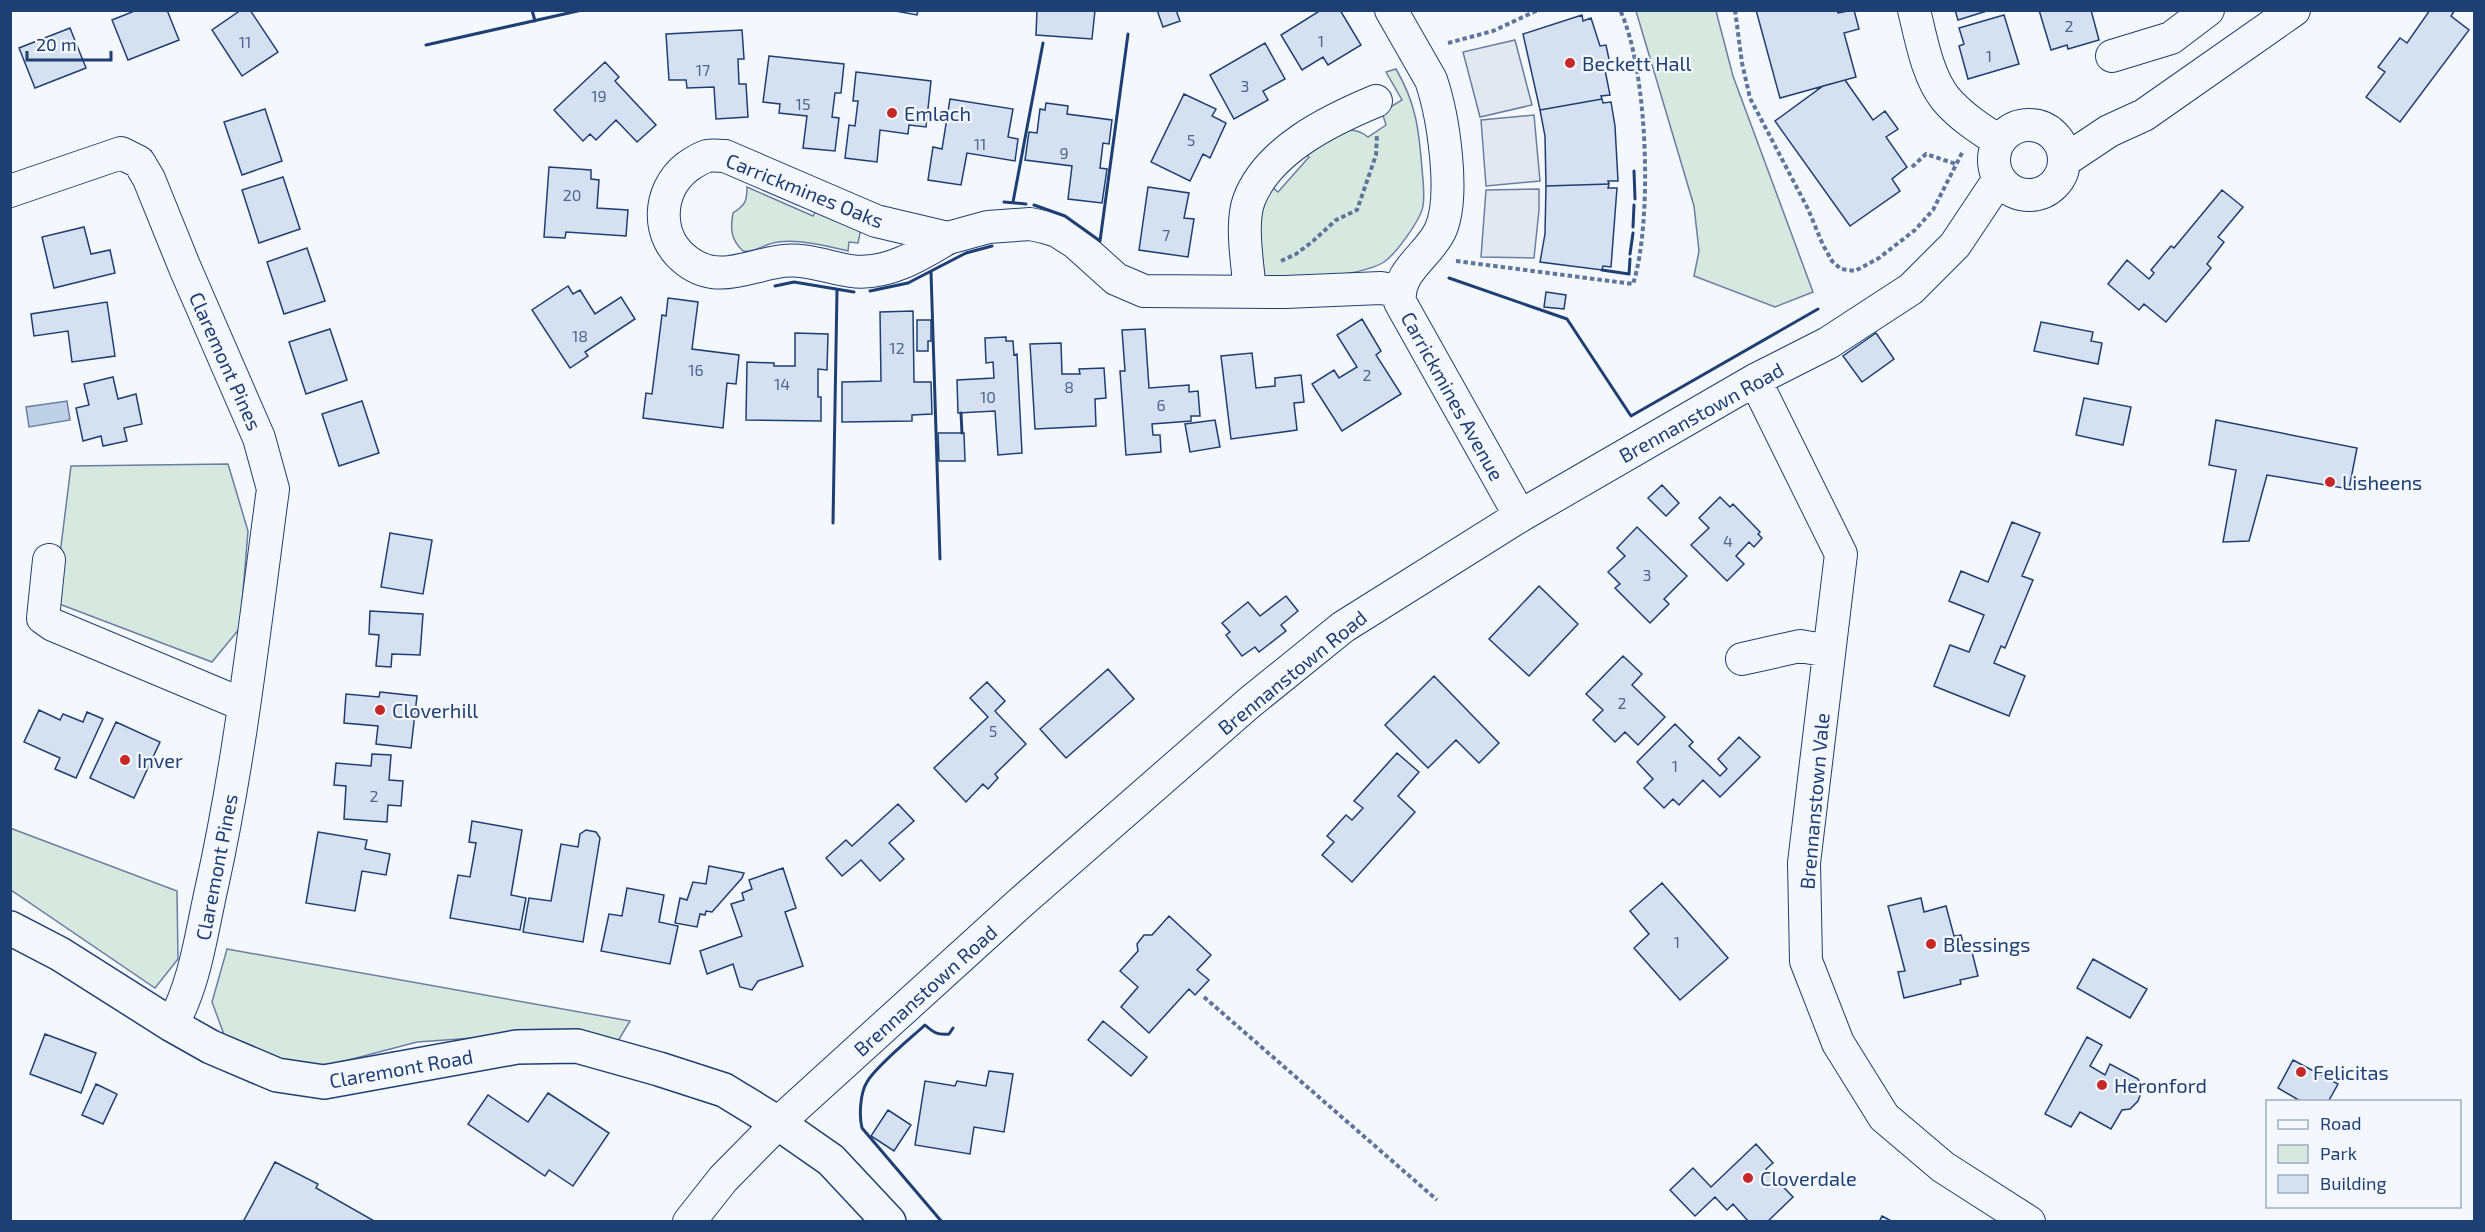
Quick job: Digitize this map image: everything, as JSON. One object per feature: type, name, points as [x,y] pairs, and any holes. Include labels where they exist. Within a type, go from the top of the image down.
[{"type":"main road","name":"Claremont Road","points":[[10,928],[60,954],[211,1047],[277,1075],[324,1082],[517,1047],[577,1046],[724,1090],[778,1123],[831,1160],[889,1221]]},
{"type":"street","name":"Carrickmines Avenue","points":[[1391,10],[1431,80],[1435,92],[1443,132],[1447,182],[1447,204],[1440,231],[1403,279],[1399,291],[1400,302],[1520,516]]},
{"type":"street","points":[[1914,10],[1932,72],[1944,97],[1988,134],[1994,157],[2010,187],[2033,195],[2052,186],[2058,179],[2058,147],[2035,125],[2019,126],[2004,135],[1988,134]]},
{"type":"street","points":[[2112,56],[2146,50],[2171,38],[2208,10]]},
{"type":"street","points":[[2058,147],[2109,131],[2144,115],[2294,10]]},
{"type":"street","points":[[1249,281],[1246,223],[1249,200],[1262,179],[1276,162],[1314,131],[1331,120],[1376,101]]},
{"type":"street","name":"Claremont Pines","points":[[10,191],[121,153],[140,162],[260,438],[273,489],[228,816],[197,961],[187,995],[172,1025]]},
{"type":"street","name":"Carrickmines Oaks","points":[[948,238],[876,221],[725,156],[706,156],[676,175],[667,192],[663,213],[666,233],[676,250],[688,262],[719,274],[742,272],[784,261],[865,272],[916,257],[948,238],[988,227],[1030,224],[1057,231],[1076,243],[1116,279],[1144,291],[1249,281],[1343,291],[1381,288],[1399,291]]},
{"type":"street","name":"Brennanstown Road","points":[[689,1221],[723,1179],[778,1123],[1028,896],[1249,703],[1342,627],[1520,516],[1755,380],[1828,343],[1897,299],[1911,289],[1956,245],[2010,187]]},
{"type":"street","name":"Brennanstown Vale","points":[[1755,380],[1841,554],[1804,862],[1806,961],[1838,1043],[1884,1117],[1943,1167],[2029,1221]]},
{"type":"street","points":[[49,560],[43,618],[53,625],[244,705]]},
{"type":"street","points":[[1742,659],[1800,646],[1830,651]]},
{"type":"path","points":[[1448,43],[1493,31],[1538,10]]},
{"type":"path","points":[[1456,261],[1633,284],[1638,270],[1645,143],[1628,33],[1620,10]]},
{"type":"path","points":[[1735,10],[1750,98],[1808,209],[1823,245],[1832,261],[1840,269],[1855,271],[1879,258],[1915,230],[1933,210],[1956,164],[1988,134]]},
{"type":"path","points":[[1249,281],[1296,254],[1336,220],[1357,210],[1376,155],[1376,101]]},
{"type":"path","points":[[1912,167],[1926,154],[1956,164]]},
{"type":"path","points":[[1204,997],[1437,1200]]},
{"type":"green space","points":[[1636,11],[1716,11],[1733,76],[1813,292],[1775,307],[1694,276],[1699,251],[1694,206]]},
{"type":"green space","points":[[1396,69],[1408,93],[1415,117],[1424,188],[1421,212],[1413,227],[1389,258],[1374,267],[1332,276],[1277,281],[1264,275],[1258,215],[1272,187],[1278,192],[1309,157],[1303,152],[1327,137],[1352,130],[1368,137],[1386,125],[1382,112],[1402,100],[1386,72]]},
{"type":"green space","points":[[747,187],[813,216],[818,207],[861,228],[858,243],[849,242],[848,251],[786,241],[752,251],[743,251],[732,234],[732,224],[733,213],[746,200]]},
{"type":"green space","points":[[228,464],[248,531],[240,628],[212,662],[54,602],[71,466]]},
{"type":"green space","points":[[10,828],[177,891],[178,959],[155,988],[11,890]]},
{"type":"green space","points":[[227,949],[630,1021],[615,1046],[488,1037],[417,1042],[303,1072],[229,1048],[212,1002]]},
{"type":"shaded area","points":[[1515,40],[1532,105],[1480,117],[1463,52]]},
{"type":"shaded area","points":[[1534,115],[1540,181],[1486,186],[1481,120]]},
{"type":"shaded area","points":[[1539,189],[1534,258],[1481,257],[1486,190]]},
{"type":"water","points":[[67,401],[70,420],[29,427],[26,407]]},
{"type":"building","points":[[137,10],[167,10],[179,40],[128,60],[112,20]]},
{"type":"building","points":[[241,10],[250,10],[278,52],[242,76],[212,30]]},
{"type":"building","points":[[890,10],[918,10],[917,15]]},
{"type":"building","points":[[1037,10],[1095,10],[1092,39],[1036,35]]},
{"type":"building","points":[[1157,10],[1176,10],[1180,21],[1163,27]]},
{"type":"building","points":[[1321,10],[1340,10],[1361,45],[1328,65],[1323,57],[1302,70],[1281,35]]},
{"type":"building","points":[[1756,10],[1837,10],[1838,13],[1854,10],[1859,29],[1844,33],[1856,77],[1780,98]]},
{"type":"building","points":[[1955,10],[1990,10],[1958,20]]},
{"type":"building","points":[[2039,10],[2091,10],[2099,40],[2068,49],[2067,45],[2051,50]]},
{"type":"building","points":[[2430,10],[2455,10],[2451,16],[2469,30],[2400,122],[2366,97],[2385,72],[2378,67],[2400,38],[2407,43]]},
{"type":"building","name":"Beckett Hall","points":[[1582,15],[1583,21],[1591,18],[1600,46],[1606,45],[1610,64],[1604,65],[1610,95],[1601,96],[1602,99],[1540,110],[1523,34]]},
{"type":"building","points":[[2004,15],[2019,64],[1968,79],[1959,46],[1964,44],[1959,28]]},
{"type":"building","points":[[70,28],[86,68],[35,88],[19,48]]},
{"type":"building","points":[[742,30],[744,59],[738,59],[739,84],[746,84],[748,117],[716,119],[714,87],[687,88],[686,80],[669,80],[666,34]]},
{"type":"building","points":[[1265,43],[1285,79],[1263,91],[1268,100],[1234,119],[1210,75]]},
{"type":"building","points":[[769,56],[844,64],[841,93],[835,93],[832,117],[839,118],[835,151],[803,148],[807,116],[779,113],[780,104],[763,102]]},
{"type":"building","points":[[605,62],[619,77],[615,81],[656,125],[637,142],[616,120],[596,140],[590,134],[583,141],[554,110]]},
{"type":"building","name":"Emlach","points":[[856,72],[931,81],[926,127],[909,125],[908,134],[880,130],[877,162],[845,158],[849,125],[855,126],[858,101],[853,101]]},
{"type":"building","points":[[1845,80],[1873,120],[1885,111],[1898,129],[1886,137],[1907,167],[1892,179],[1900,191],[1850,226],[1775,121],[1823,86]]},
{"type":"building","points":[[1184,94],[1216,109],[1212,116],[1226,123],[1210,158],[1203,154],[1190,181],[1151,162]]},
{"type":"building","points":[[950,99],[1013,109],[1008,137],[1018,139],[1015,161],[967,153],[961,185],[928,180],[933,147],[942,149]]},
{"type":"building","name":"Beckett Hall","points":[[1602,99],[1603,103],[1611,102],[1615,126],[1618,181],[1608,181],[1609,184],[1546,186],[1545,136],[1540,110]]},
{"type":"building","points":[[1046,103],[1068,106],[1067,114],[1112,120],[1109,144],[1103,143],[1100,168],[1107,169],[1102,203],[1068,199],[1072,166],[1025,160],[1029,132],[1037,133],[1040,109],[1045,110]]},
{"type":"building","points":[[265,109],[282,161],[242,175],[224,122]]},
{"type":"building","points":[[549,167],[591,170],[591,179],[599,180],[597,208],[628,210],[626,236],[566,232],[565,238],[544,237]]},
{"type":"building","points":[[283,177],[300,229],[259,243],[242,190]]},
{"type":"building","points":[[1609,184],[1608,188],[1617,188],[1611,267],[1603,266],[1602,270],[1540,262],[1545,234],[1546,186]]},
{"type":"building","points":[[1148,187],[1189,193],[1184,218],[1194,219],[1188,257],[1139,250]]},
{"type":"building","points":[[2222,190],[2243,207],[2218,237],[2224,242],[2207,264],[2211,268],[2166,322],[2144,304],[2139,310],[2108,284],[2127,260],[2149,279],[2154,273],[2151,270],[2171,246],[2174,248]]},
{"type":"building","points":[[84,227],[91,254],[110,250],[115,273],[54,288],[42,237]]},
{"type":"building","points":[[307,248],[325,301],[284,314],[267,262]]},
{"type":"building","points":[[568,286],[573,294],[580,290],[595,314],[621,297],[635,319],[585,352],[588,356],[570,368],[532,310]]},
{"type":"building","points":[[1546,292],[1566,295],[1564,309],[1544,307]]},
{"type":"building","points":[[668,298],[698,302],[692,349],[739,355],[736,384],[727,383],[723,428],[643,418],[646,393],[652,394],[662,315],[666,316]]},
{"type":"building","points":[[107,302],[115,356],[72,362],[68,331],[34,336],[31,314]]},
{"type":"building","points":[[913,311],[914,382],[931,382],[932,414],[912,415],[912,421],[842,422],[842,382],[881,381],[880,312]]},
{"type":"building","points":[[1362,319],[1381,351],[1376,355],[1401,394],[1342,431],[1312,384],[1334,370],[1339,378],[1357,367],[1337,335]]},
{"type":"building","points":[[917,320],[931,320],[931,341],[928,341],[928,351],[917,351]]},
{"type":"building","points":[[2041,322],[2093,332],[2091,341],[2102,343],[2098,364],[2034,351]]},
{"type":"building","points":[[330,329],[347,380],[306,394],[289,342]]},
{"type":"building","points":[[1145,329],[1149,388],[1189,385],[1189,392],[1198,391],[1200,416],[1191,416],[1191,421],[1152,424],[1153,435],[1160,435],[1161,452],[1126,455],[1120,371],[1125,371],[1122,330]]},
{"type":"building","points":[[795,333],[828,334],[827,370],[818,369],[821,421],[746,420],[747,362],[795,366]]},
{"type":"building","points":[[1876,333],[1894,359],[1862,382],[1843,356]]},
{"type":"building","points":[[1006,337],[1006,341],[1013,341],[1014,355],[1017,354],[1022,453],[998,455],[995,411],[958,413],[957,380],[994,378],[993,362],[986,363],[985,338]]},
{"type":"building","points":[[1061,343],[1062,374],[1080,374],[1079,369],[1104,368],[1106,398],[1095,399],[1096,426],[1035,429],[1030,344]]},
{"type":"building","points":[[1252,353],[1256,388],[1275,386],[1275,378],[1301,375],[1304,402],[1294,403],[1297,430],[1231,439],[1221,356]]},
{"type":"building","points":[[113,377],[118,399],[136,394],[142,424],[124,428],[127,441],[103,446],[101,436],[83,441],[76,408],[89,405],[84,384]]},
{"type":"building","points":[[2084,398],[2131,407],[2123,445],[2076,435]]},
{"type":"building","points":[[362,401],[379,453],[339,466],[322,414]]},
{"type":"building","points":[[1215,420],[1220,447],[1190,452],[1185,424]]},
{"type":"building","name":"Lisheens","points":[[2216,420],[2357,448],[2349,489],[2267,475],[2249,541],[2223,542],[2236,470],[2209,465]]},
{"type":"building","points":[[938,433],[964,433],[965,461],[939,461]]},
{"type":"building","points":[[1662,485],[1679,503],[1666,516],[1648,498]]},
{"type":"building","points":[[1720,497],[1730,507],[1733,504],[1760,532],[1758,534],[1762,538],[1754,547],[1749,542],[1736,556],[1744,564],[1727,581],[1691,545],[1709,528],[1699,518]]},
{"type":"building","points":[[2012,522],[2040,533],[2022,576],[2033,580],[2005,648],[2001,646],[1994,663],[2025,676],[2009,716],[1934,686],[1950,645],[1969,652],[1984,615],[1949,601],[1961,571],[1988,582]]},
{"type":"building","points":[[1637,527],[1687,576],[1664,599],[1669,604],[1650,623],[1615,588],[1620,584],[1608,572],[1625,556],[1617,548]]},
{"type":"building","points":[[390,533],[432,540],[423,594],[381,587]]},
{"type":"building","points":[[1539,586],[1578,624],[1529,676],[1489,639]]},
{"type":"building","points":[[1286,596],[1298,611],[1281,625],[1286,631],[1259,652],[1255,647],[1242,656],[1226,635],[1230,632],[1222,623],[1248,602],[1260,616]]},
{"type":"building","points":[[370,611],[423,614],[420,655],[392,654],[391,667],[376,666],[379,635],[369,634]]},
{"type":"building","points":[[1623,656],[1642,674],[1632,685],[1665,717],[1638,745],[1625,732],[1615,742],[1593,720],[1603,710],[1586,694]]},
{"type":"building","points":[[1108,669],[1134,699],[1066,758],[1040,729]]},
{"type":"building","points":[[1434,676],[1499,743],[1479,763],[1456,740],[1428,768],[1385,725]]},
{"type":"building","points":[[987,682],[1005,701],[995,711],[1026,744],[995,774],[998,778],[988,789],[983,784],[966,802],[934,768],[988,717],[970,698]]},
{"type":"building","name":"Cloverhill","points":[[380,692],[417,696],[411,748],[376,744],[378,726],[344,723],[346,694],[379,697]]},
{"type":"building","points":[[39,710],[60,720],[63,714],[83,722],[87,712],[103,719],[76,778],[55,769],[60,758],[24,742]]},
{"type":"building","name":"Inver","points":[[116,722],[160,742],[134,798],[90,778]]},
{"type":"building","points":[[1675,724],[1693,742],[1689,746],[1720,776],[1727,769],[1718,759],[1739,737],[1760,757],[1720,797],[1703,780],[1679,805],[1673,799],[1664,808],[1644,788],[1653,779],[1637,762]]},
{"type":"building","points":[[1397,753],[1419,772],[1398,796],[1415,812],[1352,882],[1322,855],[1334,842],[1327,836],[1346,815],[1352,820],[1363,808],[1354,801]]},
{"type":"building","points":[[372,754],[391,755],[389,780],[403,781],[401,806],[388,805],[387,822],[344,819],[346,786],[334,785],[336,763],[371,766]]},
{"type":"building","points":[[898,804],[914,821],[889,843],[904,859],[880,881],[861,860],[842,876],[826,858],[846,840],[852,846]]},
{"type":"building","points":[[472,821],[522,830],[511,895],[526,898],[520,930],[450,918],[458,875],[470,877],[476,843],[469,842]]},
{"type":"building","points":[[586,830],[596,832],[600,838],[583,942],[523,932],[529,898],[551,901],[561,844],[578,847],[580,834]]},
{"type":"building","points":[[318,832],[367,840],[365,849],[390,854],[386,875],[362,871],[355,911],[306,903]]},
{"type":"building","points":[[709,866],[744,873],[712,912],[706,911],[705,915],[700,914],[697,927],[675,923],[680,898],[687,900],[693,882],[706,884]]},
{"type":"building","points":[[783,868],[796,908],[785,912],[803,966],[758,981],[752,990],[740,987],[733,964],[707,974],[700,951],[742,936],[731,904],[744,900],[742,893],[752,889],[749,880]]},
{"type":"building","points":[[1662,883],[1728,958],[1680,1000],[1634,948],[1649,934],[1630,911]]},
{"type":"building","points":[[627,888],[664,895],[659,922],[678,926],[670,964],[601,951],[609,914],[622,916]]},
{"type":"building","name":"Blessings","points":[[1921,898],[1924,912],[1946,906],[1954,936],[1961,935],[1966,953],[1972,952],[1978,976],[1960,980],[1961,984],[1904,998],[1898,972],[1905,971],[1888,906]]},
{"type":"building","points":[[1169,916],[1211,955],[1197,970],[1209,980],[1195,995],[1189,989],[1149,1033],[1121,1007],[1138,987],[1120,971],[1138,951],[1137,944],[1144,935],[1152,935]]},
{"type":"building","points":[[2093,959],[2147,989],[2130,1018],[2077,988]]},
{"type":"building","points":[[1103,1021],[1147,1057],[1131,1076],[1088,1040]]},
{"type":"building","points":[[45,1034],[96,1053],[81,1093],[30,1074]]},
{"type":"building","name":"Heronford","points":[[2087,1037],[2102,1045],[2090,1066],[2105,1075],[2110,1064],[2138,1079],[2143,1087],[2138,1101],[2130,1109],[2122,1110],[2111,1129],[2080,1112],[2071,1127],[2045,1114]]},
{"type":"building","name":"Felicitas","points":[[2293,1060],[2338,1084],[2329,1100],[2299,1100],[2278,1088]]},
{"type":"building","points":[[989,1071],[1013,1074],[1004,1132],[974,1127],[970,1154],[915,1145],[925,1081],[955,1086],[957,1081],[986,1086]]},
{"type":"building","points":[[96,1084],[117,1094],[103,1124],[82,1115]]},
{"type":"building","points":[[548,1093],[609,1133],[573,1186],[549,1170],[545,1176],[468,1124],[488,1095],[528,1122]]},
{"type":"building","points":[[888,1110],[911,1125],[894,1151],[871,1136]]},
{"type":"building","name":"Cloverdale","points":[[1756,1144],[1773,1163],[1766,1169],[1793,1197],[1767,1222],[1749,1222],[1733,1204],[1727,1210],[1715,1197],[1695,1216],[1670,1190],[1693,1168],[1711,1187]]},
{"type":"building","points":[[275,1162],[318,1184],[316,1188],[376,1222],[243,1222]]},
{"type":"building","points":[[1882,1216],[1893,1222],[1879,1222]]},
{"type":"wall","points":[[532,10],[535,21]]},
{"type":"wall","points":[[426,45],[582,10]]},
{"type":"wall","points":[[1034,205],[1065,216],[1100,241],[1128,34]]},
{"type":"wall","points":[[1013,202],[1043,43]]},
{"type":"wall","points":[[1634,171],[1635,199]]},
{"type":"wall","points":[[1004,202],[1026,204]]},
{"type":"wall","points":[[1633,227],[1634,205]]},
{"type":"wall","points":[[1630,254],[1633,233]]},
{"type":"wall","points":[[870,291],[908,283],[966,253],[992,246]]},
{"type":"wall","points":[[1602,270],[1629,274],[1630,259]]},
{"type":"wall","points":[[931,272],[940,559]]},
{"type":"wall","points":[[1449,278],[1567,319],[1631,416],[1818,309]]},
{"type":"wall","points":[[775,286],[794,282],[854,292]]},
{"type":"wall","points":[[833,523],[837,290]]},
{"type":"wall","points":[[961,413],[962,433]]},
{"type":"wall","points":[[942,1222],[862,1128],[861,1105],[863,1092],[872,1075],[925,1025],[939,1034],[949,1034],[953,1028]]},
{"type":"place","name":"Beckett Hall","points":[[1570,63]]},
{"type":"place","name":"Emlach","points":[[892,113]]},
{"type":"place","name":"Lisheens","points":[[2330,482]]},
{"type":"place","name":"Cloverhill","points":[[380,710]]},
{"type":"place","name":"Inver","points":[[125,760]]},
{"type":"place","name":"Blessings","points":[[1931,944]]},
{"type":"place","name":"Felicitas","points":[[2301,1072]]},
{"type":"place","name":"Heronford","points":[[2102,1085]]},
{"type":"place","name":"Cloverdale","points":[[1748,1178]]}]
